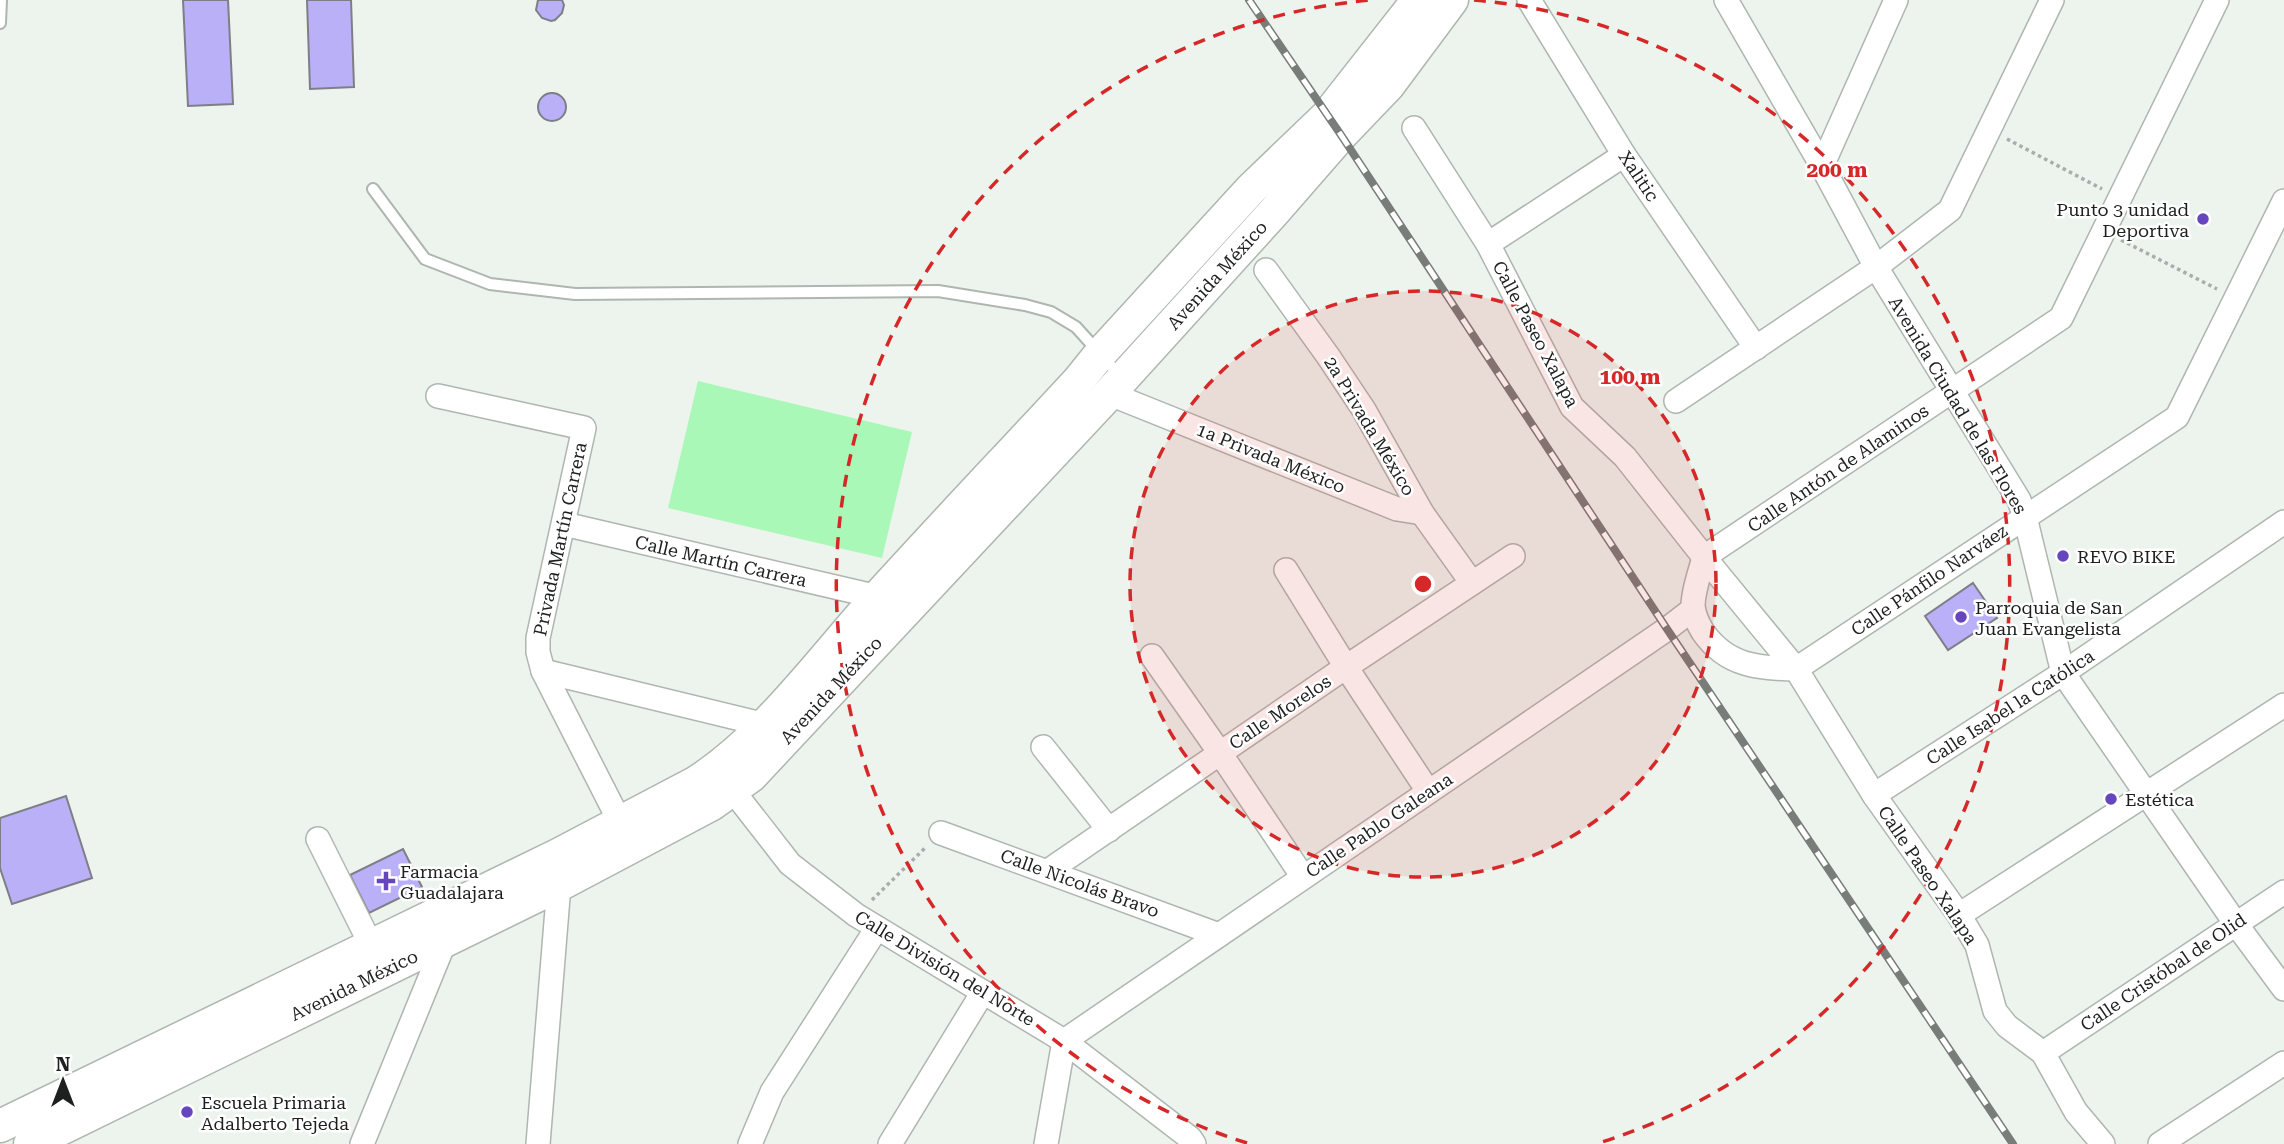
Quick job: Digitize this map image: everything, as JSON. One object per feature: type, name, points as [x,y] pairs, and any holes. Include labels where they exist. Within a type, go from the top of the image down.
[{"type":"main road","name":"Avenida México","points":[[778,728],[878,597],[1251,189],[1327,116],[1418,0]]},
{"type":"main road","name":"Avenida México","points":[[0,1126],[377,958],[559,870],[712,804],[725,780],[1122,388],[1341,135],[1388,86],[1452,0]]},
{"type":"main road","points":[[1251,189],[1273,214]]},
{"type":"main road","name":"Avenida México","points":[[30,1144],[377,958],[445,941],[559,870],[620,822],[725,780]]},
{"type":"street","name":"Xalitic","points":[[1529,0],[1624,155],[1756,348]]},
{"type":"street","name":"Avenida Ciudad de las Flores","points":[[1727,0],[1876,267],[2019,500],[2063,673],[2284,989]]},
{"type":"street","points":[[1822,166],[1896,0]]},
{"type":"street","points":[[1676,401],[1876,267],[1951,210],[2052,0]]},
{"type":"street","name":"Calle Antón de Alaminos","points":[[1704,557],[2062,318],[2217,0]]},
{"type":"street","name":"Calle Paseo Xalapa","points":[[1415,128],[1488,244],[1572,407],[1625,457],[1796,669],[1874,796],[1959,915],[1977,945],[1995,1011],[2007,1026],[2043,1053],[2076,1112],[2104,1144]]},
{"type":"street","points":[[1488,244],[1624,155]]},
{"type":"street","name":"Calle Pánfilo Narváez","points":[[1796,669],[2177,417],[2284,201]]},
{"type":"street","name":"2a Privada México","points":[[1266,270],[1364,410],[1422,513],[1472,583]]},
{"type":"street","name":"1a Privada México","points":[[1122,388],[1397,509],[1422,513]]},
{"type":"street","name":"Privada Martín Carrera","points":[[438,396],[584,428],[538,638],[538,652],[544,671],[620,822]]},
{"type":"street","name":"Calle Isabel la Católica","points":[[1874,796],[2063,673],[2284,522]]},
{"type":"street","name":"Calle Martín Carrera","points":[[564,524],[878,597]]},
{"type":"street","name":"Calle Morelos","points":[[1048,871],[1513,555]]},
{"type":"street","points":[[1704,557],[1693,609],[1698,624],[1710,641],[1730,658],[1748,665],[1796,669]]},
{"type":"street","points":[[1286,570],[1428,791]]},
{"type":"street","name":"Calle Pablo Galeana","points":[[1064,1041],[1693,609]]},
{"type":"street","points":[[1152,656],[1303,877]]},
{"type":"street","points":[[544,671],[778,728]]},
{"type":"street","points":[[1959,915],[2284,705]]},
{"type":"street","points":[[1043,747],[1109,830]]},
{"type":"street","name":"Calle División del Norte","points":[[725,780],[790,864],[856,915],[1064,1041],[1190,1138],[1194,1144]]},
{"type":"street","name":"Calle Nicolás Bravo","points":[[941,833],[1219,934]]},
{"type":"street","points":[[318,839],[377,958]]},
{"type":"street","points":[[538,1144],[559,870]]},
{"type":"street","name":"Calle Cristóbal de Olid","points":[[2043,1053],[2284,892]]},
{"type":"street","points":[[750,1144],[772,1093],[877,928]]},
{"type":"street","points":[[362,1144],[445,941]]},
{"type":"street","points":[[890,1144],[983,992]]},
{"type":"street","points":[[1046,1144],[1064,1041]]},
{"type":"street","points":[[2161,1144],[2284,1063]]},
{"type":"lane","points":[[0,23],[1,0]]},
{"type":"lane","points":[[373,189],[425,258],[490,284],[575,294],[938,291],[1025,304],[1051,312],[1076,327],[1100,354],[1122,388]]},
{"type":"path","points":[[1990,130],[2120,198]]},
{"type":"path","points":[[2104,231],[2222,291],[2235,301]]},
{"type":"path","points":[[856,915],[941,833]]},
{"type":"green space","points":[[698,381],[912,432],[882,558],[668,508]]},
{"type":"building","points":[[183,0],[228,0],[233,104],[188,106]]},
{"type":"building","points":[[307,0],[351,0],[354,87],[310,89]]},
{"type":"building","points":[[538,0],[562,0],[562,13],[551,21],[542,18],[536,10]]},
{"type":"building","points":[[552,93],[562,97],[566,107],[562,117],[552,121],[542,117],[538,107],[542,97]]},
{"type":"building","name":"Parroquia de San Juan Evangelista","points":[[1973,583],[1997,618],[1948,650],[1925,616]]},
{"type":"building","points":[[66,796],[92,878],[12,904],[0,868],[0,818]]},
{"type":"building","name":"Farmacia Guadalajara","points":[[403,849],[422,887],[369,913],[350,875]]},
{"type":"railway","points":[[1249,0],[2013,1144]]},
{"type":"place","name":"Punto 3 unidad Deportiva","points":[[2203,219]]},
{"type":"place","name":"REVO BIKE","points":[[2063,556]]},
{"type":"place","name":"Parroquia de San Juan Evangelista","points":[[1961,617]]},
{"type":"place","name":"Estética","points":[[2111,799]]},
{"type":"place","name":"Farmacia Guadalajara","points":[[386,881]]},
{"type":"place","name":"Escuela Primaria Adalberto Tejeda","points":[[187,1112]]}]
